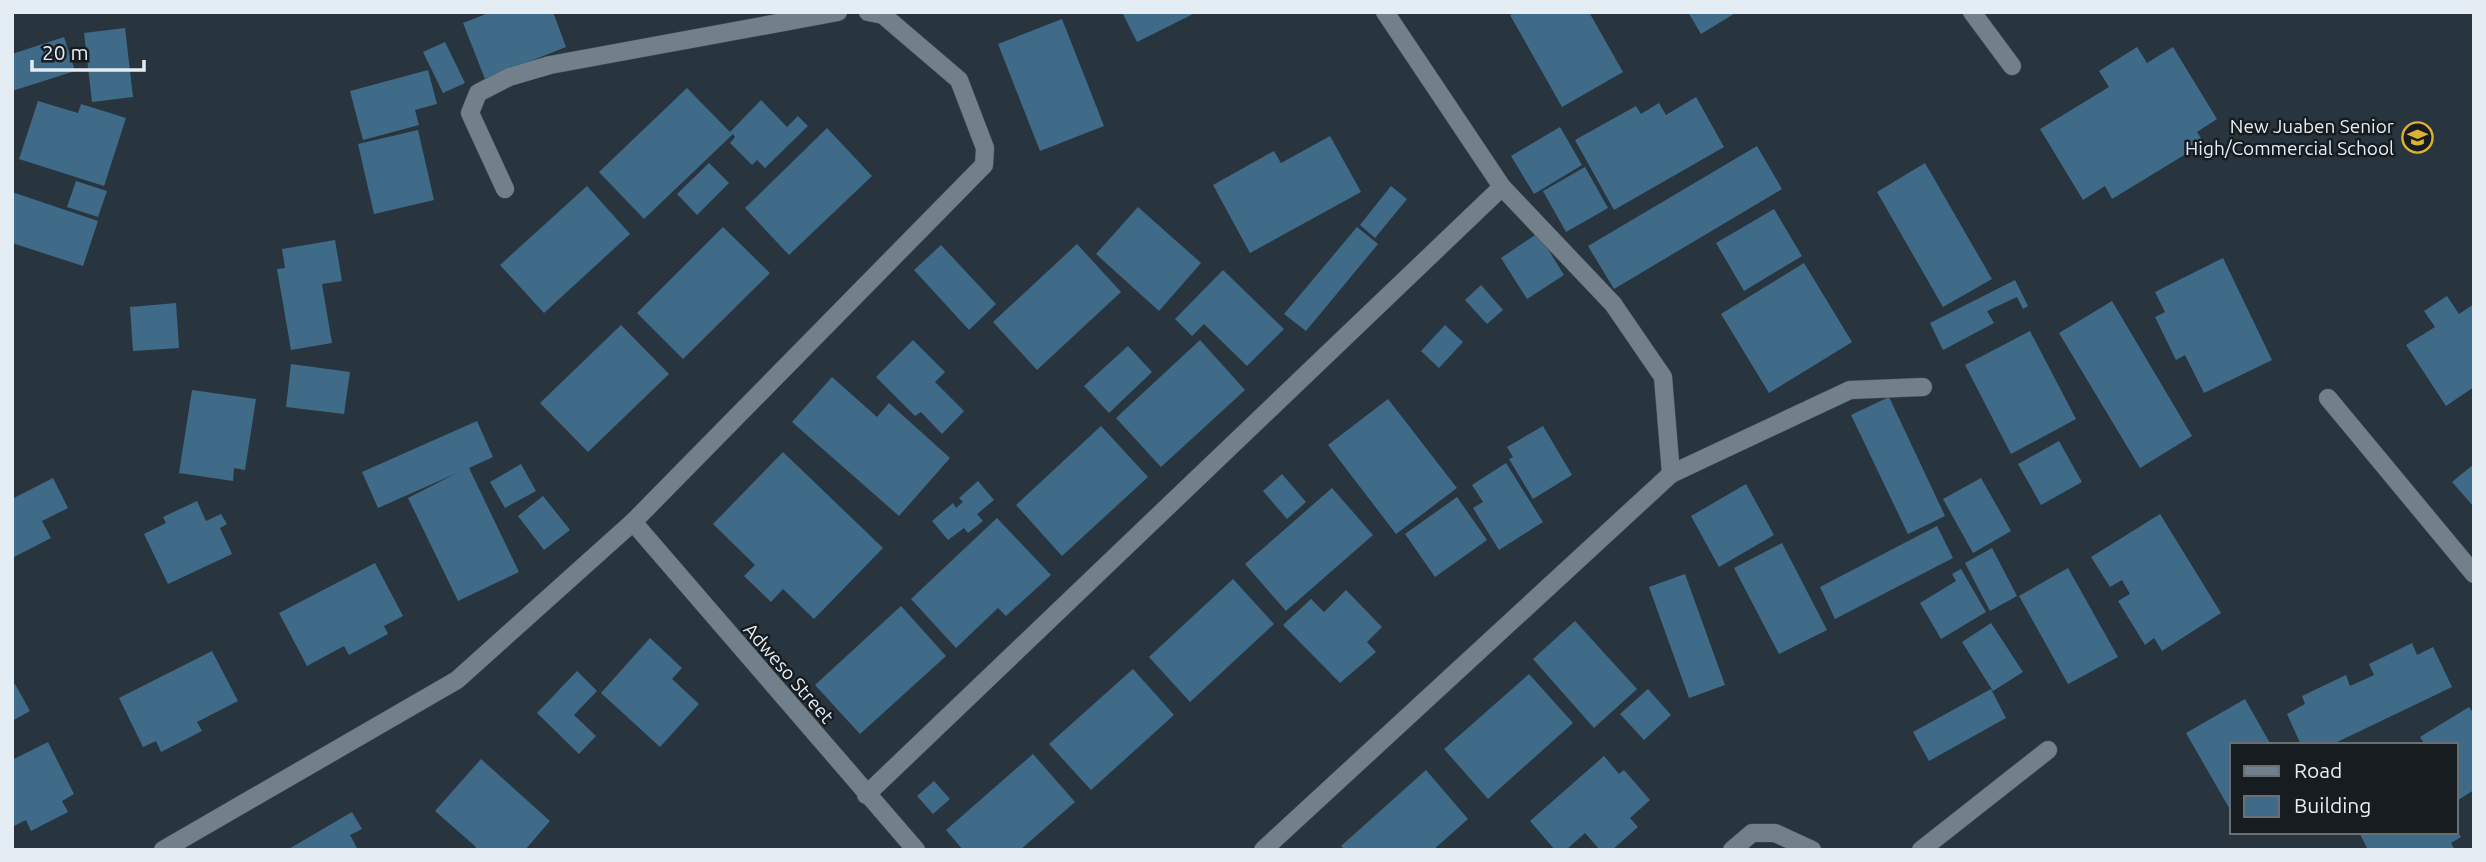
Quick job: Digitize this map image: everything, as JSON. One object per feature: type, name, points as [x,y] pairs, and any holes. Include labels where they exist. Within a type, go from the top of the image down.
[{"type":"street","points":[[505,189],[470,113],[478,93],[509,77],[550,65],[838,12]]},
{"type":"street","points":[[163,850],[457,680],[633,522],[984,165],[985,148],[959,80],[883,15],[868,12]]},
{"type":"street","points":[[1385,12],[1502,187],[1613,304],[1663,377],[1671,474]]},
{"type":"street","points":[[1972,12],[2012,66]]},
{"type":"street","points":[[866,795],[1502,187]]},
{"type":"street","points":[[1263,850],[1671,474],[1850,390],[1923,387]]},
{"type":"street","points":[[2328,398],[2474,574]]},
{"type":"street","name":"Adweso Street","points":[[633,522],[916,850]]},
{"type":"street","points":[[1921,850],[2048,750]]},
{"type":"street","points":[[1732,850],[1752,833],[1774,833],[1812,850]]},
{"type":"building","points":[[491,12],[553,12],[566,47],[485,79],[463,23]]},
{"type":"building","points":[[1122,12],[1197,12],[1137,42]]},
{"type":"building","points":[[1516,12],[1589,12],[1623,72],[1562,107],[1510,15]]},
{"type":"building","points":[[1688,12],[1737,12],[1701,34]]},
{"type":"building","points":[[1062,19],[1104,126],[1040,151],[998,44]]},
{"type":"building","points":[[125,28],[133,97],[92,102],[84,33]]},
{"type":"building","points":[[64,37],[75,71],[12,91],[12,54]]},
{"type":"building","points":[[445,42],[465,83],[443,93],[423,52]]},
{"type":"building","points":[[2137,47],[2147,63],[2173,47],[2217,119],[2197,132],[2204,143],[2112,199],[2105,186],[2083,200],[2040,129],[2109,87],[2099,71]]},
{"type":"building","points":[[428,70],[437,104],[415,110],[419,125],[363,140],[350,91]]},
{"type":"building","points":[[687,88],[730,132],[761,100],[787,127],[798,116],[808,126],[765,168],[757,160],[752,165],[730,143],[735,137],[733,134],[644,219],[599,172]]},
{"type":"building","points":[[1696,97],[1724,147],[1614,210],[1575,140],[1636,106],[1641,114],[1659,103],[1666,115]]},
{"type":"building","points":[[38,101],[78,113],[81,104],[126,118],[104,186],[19,159]]},
{"type":"building","points":[[1560,127],[1582,165],[1534,194],[1511,156]]},
{"type":"building","points":[[827,128],[872,176],[789,255],[745,208]]},
{"type":"building","points":[[418,130],[434,200],[374,214],[358,144]]},
{"type":"building","points":[[1330,136],[1361,192],[1250,253],[1213,185],[1274,151],[1281,163]]},
{"type":"building","points":[[1757,146],[1782,189],[1614,289],[1588,246]]},
{"type":"building","points":[[709,163],[729,183],[697,215],[677,194]]},
{"type":"building","points":[[1925,163],[1992,279],[1943,307],[1877,192]]},
{"type":"building","points":[[1585,167],[1608,208],[1566,232],[1543,191]]},
{"type":"building","points":[[76,181],[107,191],[98,217],[67,207]]},
{"type":"building","points":[[587,186],[630,234],[544,313],[500,265]]},
{"type":"building","points":[[1391,186],[1407,199],[1375,238],[1360,225]]},
{"type":"building","points":[[12,192],[98,221],[83,266],[12,243]]},
{"type":"building","points":[[1138,207],[1201,263],[1159,311],[1096,254]]},
{"type":"building","points":[[1774,209],[1802,256],[1744,291],[1716,243]]},
{"type":"building","points":[[723,227],[770,273],[683,359],[637,313]]},
{"type":"building","points":[[1357,227],[1378,244],[1306,331],[1284,314]]},
{"type":"building","points":[[1538,233],[1564,275],[1527,299],[1501,258]]},
{"type":"building","points":[[335,240],[342,281],[322,284],[332,343],[291,350],[277,269],[285,268],[282,249]]},
{"type":"building","points":[[1077,244],[1121,292],[1037,370],[993,322]]},
{"type":"building","points":[[941,245],[996,304],[969,330],[914,270]]},
{"type":"building","points":[[2223,258],[2272,360],[2204,393],[2185,355],[2176,360],[2155,317],[2165,312],[2155,292]]},
{"type":"building","points":[[1804,263],[1852,342],[1769,393],[1721,314]]},
{"type":"building","points":[[1223,270],[1284,329],[1247,366],[1204,324],[1192,336],[1175,319]]},
{"type":"building","points":[[2015,280],[2028,306],[2023,309],[2017,297],[1987,311],[1994,323],[1943,350],[1930,323]]},
{"type":"building","points":[[1481,285],[1503,310],[1487,324],[1465,300]]},
{"type":"building","points":[[2447,296],[2459,314],[2474,304],[2474,387],[2446,406],[2406,345],[2435,327],[2424,311]]},
{"type":"building","points":[[2112,301],[2192,436],[2140,468],[2059,333]]},
{"type":"building","points":[[176,303],[179,348],[133,351],[130,307]]},
{"type":"building","points":[[621,325],[669,374],[588,452],[540,403]]},
{"type":"building","points":[[1445,325],[1463,342],[1439,368],[1421,351]]},
{"type":"building","points":[[2030,331],[2076,419],[2011,454],[1965,365]]},
{"type":"building","points":[[913,340],[945,372],[935,382],[964,411],[942,434],[921,412],[915,416],[876,377]]},
{"type":"building","points":[[1200,340],[1245,390],[1161,467],[1116,418]]},
{"type":"building","points":[[1128,346],[1152,372],[1109,413],[1084,386]]},
{"type":"building","points":[[291,364],[350,372],[344,414],[286,407]]},
{"type":"building","points":[[832,377],[877,417],[889,403],[950,458],[899,516],[792,422]]},
{"type":"building","points":[[192,390],[256,399],[245,470],[234,468],[233,481],[179,473]]},
{"type":"building","points":[[1889,397],[1945,516],[1908,534],[1851,415]]},
{"type":"building","points":[[1388,399],[1457,488],[1396,534],[1328,445]]},
{"type":"building","points":[[477,421],[493,457],[469,468],[519,572],[458,601],[408,498],[457,473],[378,508],[362,472]]},
{"type":"building","points":[[1101,426],[1148,477],[1062,556],[1016,505]]},
{"type":"building","points":[[1543,426],[1572,475],[1533,499],[1509,459],[1513,457],[1507,447]]},
{"type":"building","points":[[2059,441],[2082,482],[2041,505],[2018,464]]},
{"type":"building","points":[[783,452],[883,548],[814,619],[783,589],[771,602],[744,576],[755,565],[713,524]]},
{"type":"building","points":[[1506,463],[1543,522],[1499,550],[1473,508],[1483,502],[1472,485]]},
{"type":"building","points":[[521,464],[536,491],[505,508],[490,482]]},
{"type":"building","points":[[2474,464],[2474,507],[2452,482]]},
{"type":"building","points":[[1282,474],[1306,502],[1287,519],[1263,491]]},
{"type":"building","points":[[53,478],[68,508],[42,521],[51,538],[12,558],[12,499]]},
{"type":"building","points":[[1981,478],[2011,531],[1973,553],[1943,499]]},
{"type":"building","points":[[978,481],[994,500],[977,514],[983,521],[968,533],[964,528],[948,540],[932,521],[953,503],[956,508],[963,502],[959,498]]},
{"type":"building","points":[[1746,484],[1774,535],[1719,567],[1691,516]]},
{"type":"building","points":[[1332,488],[1373,535],[1286,611],[1245,564]]},
{"type":"building","points":[[543,496],[570,530],[544,550],[518,516]]},
{"type":"building","points":[[1457,497],[1487,540],[1435,577],[1405,534]]},
{"type":"building","points":[[197,501],[206,521],[221,514],[227,524],[220,528],[232,554],[168,584],[144,534],[166,523],[163,517]]},
{"type":"building","points":[[2160,514],[2221,613],[2162,651],[2154,638],[2145,645],[2118,601],[2130,594],[2122,580],[2110,587],[2091,557]]},
{"type":"building","points":[[997,518],[1051,575],[1006,616],[998,608],[956,648],[911,599]]},
{"type":"building","points":[[1937,526],[1953,558],[1835,619],[1820,587]]},
{"type":"building","points":[[1782,543],[1827,630],[1779,654],[1734,568]]},
{"type":"building","points":[[1992,548],[2017,596],[1990,611],[1965,563]]},
{"type":"building","points":[[375,563],[403,616],[384,626],[388,634],[349,655],[344,646],[307,666],[279,613]]},
{"type":"building","points":[[2068,568],[2118,657],[2068,684],[2019,596]]},
{"type":"building","points":[[1961,569],[1986,612],[1941,639],[1920,603],[1956,581],[1952,574]]},
{"type":"building","points":[[1685,574],[1725,685],[1689,698],[1649,587]]},
{"type":"building","points":[[1233,579],[1274,624],[1190,702],[1149,657]]},
{"type":"building","points":[[1346,590],[1382,627],[1367,642],[1376,652],[1340,683],[1283,625],[1311,599],[1324,612]]},
{"type":"building","points":[[901,606],[946,656],[860,734],[815,685]]},
{"type":"building","points":[[1575,621],[1637,689],[1594,728],[1533,659]]},
{"type":"building","points":[[1991,623],[2023,672],[1993,691],[1962,642]]},
{"type":"building","points":[[650,638],[682,668],[672,679],[699,704],[660,747],[601,693]]},
{"type":"building","points":[[2412,643],[2417,655],[2433,647],[2452,687],[2335,743],[2300,743],[2287,714],[2305,704],[2302,696],[2346,675],[2350,686],[2374,675],[2369,664]]},
{"type":"building","points":[[212,651],[238,701],[197,722],[202,731],[161,752],[156,741],[143,747],[119,698]]},
{"type":"building","points":[[1133,669],[1174,715],[1091,790],[1049,744]]},
{"type":"building","points":[[577,671],[597,691],[574,715],[596,736],[579,754],[537,713]]},
{"type":"building","points":[[1529,674],[1573,723],[1488,799],[1444,749]]},
{"type":"building","points":[[15,684],[30,711],[12,721],[12,685]]},
{"type":"building","points":[[1648,689],[1671,715],[1644,740],[1620,714]]},
{"type":"building","points":[[1991,689],[2006,718],[1929,761],[1913,732]]},
{"type":"building","points":[[2245,699],[2270,743],[2230,743],[2230,810],[2186,733]]},
{"type":"building","points":[[2469,707],[2474,714],[2474,790],[2458,800],[2458,743],[2424,743],[2420,737]]},
{"type":"building","points":[[48,742],[74,794],[62,801],[68,812],[31,831],[26,820],[12,827],[12,760]]},
{"type":"building","points":[[1033,754],[1075,802],[1020,850],[963,850],[946,830]]},
{"type":"building","points":[[1604,756],[1619,774],[1624,770],[1650,800],[1630,818],[1638,827],[1612,850],[1600,850],[1585,833],[1566,850],[1555,850],[1530,821]]},
{"type":"building","points":[[481,759],[550,821],[525,850],[474,850],[476,847],[435,811]]},
{"type":"building","points":[[1426,770],[1468,819],[1433,850],[1345,850],[1341,846]]},
{"type":"building","points":[[934,781],[950,799],[933,814],[917,796]]},
{"type":"building","points":[[352,812],[362,829],[350,835],[358,850],[287,850]]},
{"type":"building","points":[[2458,832],[2461,837],[2451,843],[2455,850],[2368,850],[2360,834]]},
{"type":"place","name":"New Juaben Senior High/Commercial School","points":[[2417,137]]}]
